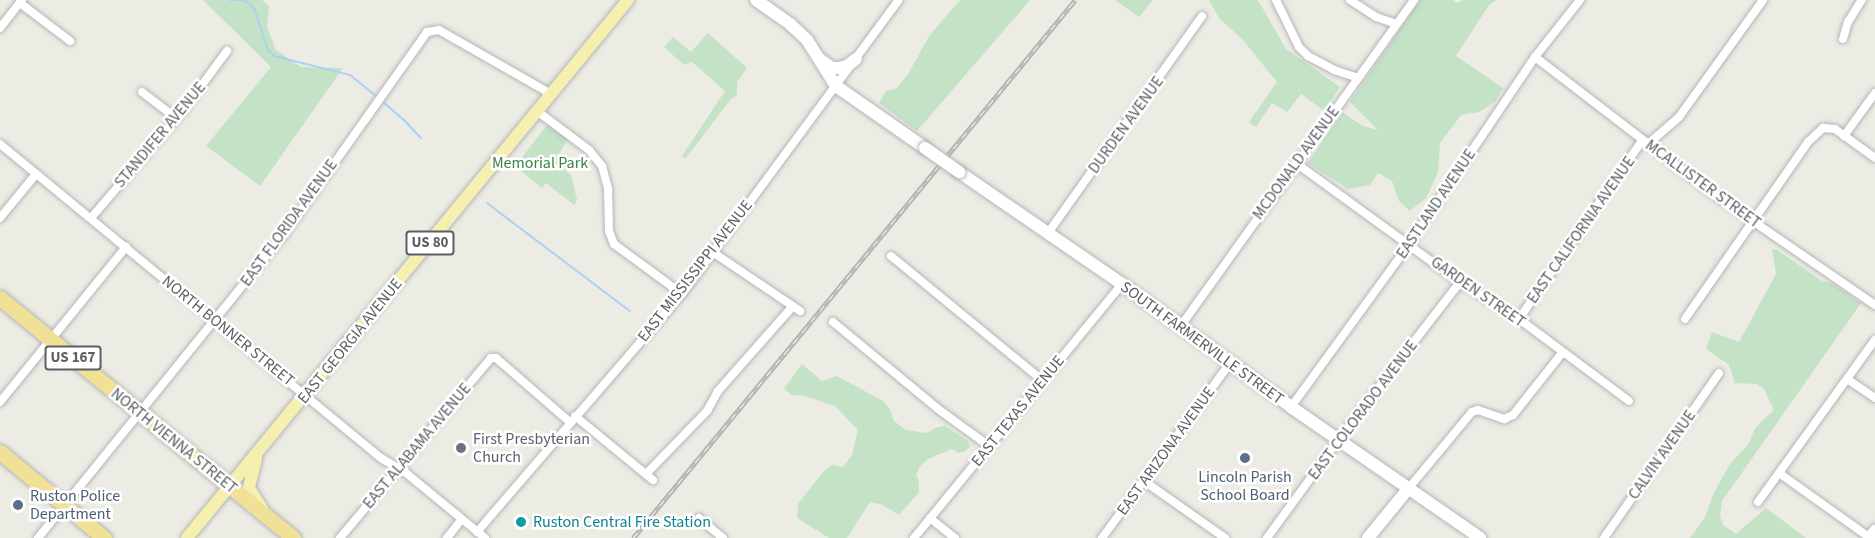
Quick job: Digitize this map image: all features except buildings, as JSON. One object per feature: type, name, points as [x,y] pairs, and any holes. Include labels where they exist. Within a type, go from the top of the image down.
[{"type":"highway","name":"NORTH VIENNA STREET","points":[[0,298],[293,538]]},
{"type":"highway","points":[[0,452],[104,538]]},
{"type":"main road","name":"EAST GEORGIA AVENUE","points":[[230,486],[628,0]]},
{"type":"main road","points":[[260,452],[252,470],[249,488],[260,507],[278,525]]},
{"type":"main road","name":"US 80","points":[[187,538],[230,486]]},
{"type":"street","points":[[756,0],[799,32],[819,58],[836,86]]},
{"type":"street","name":"EAST MISSISSIPPI AVENUE","points":[[477,532],[682,294],[899,0]]},
{"type":"street","points":[[1276,0],[1299,46],[1308,56],[1334,70],[1358,78]]},
{"type":"street","points":[[1350,0],[1376,17],[1396,24]]},
{"type":"street","name":"MCDONALD AVENUE","points":[[1179,327],[1414,0]]},
{"type":"street","name":"EASTLAND AVENUE","points":[[1291,407],[1410,243],[1535,57],[1580,0]]},
{"type":"street","name":"EAST CALIFORNIA AVENUE","points":[[1519,320],[1645,143],[1679,117],[1763,0]]},
{"type":"street","points":[[1843,39],[1848,22],[1863,0]]},
{"type":"street","points":[[0,28],[21,2],[70,41]]},
{"type":"street","name":"DURDEN AVENUE","points":[[1048,233],[1202,16]]},
{"type":"street","name":"EAST FLORIDA AVENUE","points":[[38,538],[282,237],[422,38],[432,29],[454,38],[551,94]]},
{"type":"street","name":"STANDIFER AVENUE","points":[[91,218],[176,118],[227,51]]},
{"type":"street","name":"MCALLISTER STREET","points":[[1535,57],[1645,143],[1754,222],[1875,305]]},
{"type":"street","points":[[819,58],[832,68],[847,66],[856,59]]},
{"type":"street","name":"SOUTH FARMERVILLE STREET","points":[[836,86],[1122,284],[1338,441],[1480,538]]},
{"type":"street","points":[[142,92],[176,118]]},
{"type":"street","points":[[1844,136],[1875,93]]},
{"type":"street","points":[[537,111],[589,150],[602,166],[608,189],[609,231],[614,244],[682,294]]},
{"type":"street","points":[[1685,319],[1808,142],[1823,128],[1835,129],[1875,158]]},
{"type":"street","name":"NORTH BONNER STREET","points":[[0,144],[387,463],[399,468],[485,538]]},
{"type":"street","name":"GARDEN STREET","points":[[1296,163],[1410,243],[1460,282],[1519,320],[1629,401]]},
{"type":"street","points":[[0,218],[36,174]]},
{"type":"street","points":[[0,402],[126,248]]},
{"type":"street","points":[[573,419],[650,477],[707,411],[718,391],[796,308],[714,253]]},
{"type":"street","points":[[891,256],[1042,380]]},
{"type":"street","name":"EAST COLORADO AVENUE","points":[[1267,538],[1460,282]]},
{"type":"street","name":"EAST TEXAS AVENUE","points":[[914,538],[1122,284]]},
{"type":"street","points":[[833,322],[938,409],[989,446]]},
{"type":"street","points":[[1758,502],[1875,340]]},
{"type":"street","points":[[1368,538],[1472,412],[1478,410],[1504,419],[1513,415],[1563,352]]},
{"type":"street","name":"EAST ALABAMA AVENUE","points":[[339,538],[489,359],[496,358],[573,419]]},
{"type":"street","name":"EAST ARIZONA AVENUE","points":[[1102,538],[1230,363]]},
{"type":"street","name":"CALVIN AVENUE","points":[[1604,538],[1719,373]]},
{"type":"street","points":[[1847,379],[1875,399]]},
{"type":"street","points":[[1779,473],[1870,538],[1875,531]]},
{"type":"street","points":[[1144,481],[1225,538]]},
{"type":"street","points":[[699,518],[723,538]]},
{"type":"street","points":[[930,518],[956,538]]},
{"type":"street","points":[[447,538],[462,519]]},
{"type":"green space","points":[[203,0],[262,0],[269,6],[267,27],[276,50],[301,67],[343,68],[260,186],[206,146],[271,67]]},
{"type":"green space","points":[[960,0],[1030,0],[917,131],[879,103],[886,91],[896,89],[908,74],[929,36]]},
{"type":"green space","points":[[1115,0],[1153,0],[1139,17]]},
{"type":"green space","points":[[1209,0],[1258,0],[1286,49],[1340,87],[1324,111],[1301,94],[1287,112],[1272,103],[1256,127],[1249,122],[1277,82],[1243,40],[1219,18]]},
{"type":"green space","points":[[1420,0],[1453,0],[1457,3],[1463,0],[1497,0],[1489,5],[1456,56],[1503,88],[1495,102],[1479,112],[1461,115],[1440,143],[1438,172],[1426,198],[1410,211],[1399,201],[1392,181],[1378,173],[1370,185],[1348,189],[1308,163],[1342,112],[1363,126],[1378,130],[1350,102]]},
{"type":"green space","points":[[708,33],[747,68],[737,82],[737,95],[731,99],[685,159],[682,156],[725,91],[692,62],[684,65],[664,47],[673,37],[691,52]]},
{"type":"green space","name":"Memorial Park","points":[[548,124],[568,139],[557,157],[558,164],[571,175],[577,200],[574,205],[546,183],[542,188],[515,166]]},
{"type":"green space","points":[[1772,249],[1777,250],[1822,281],[1832,283],[1861,303],[1722,501],[1720,516],[1723,525],[1736,534],[1766,508],[1806,538],[1690,538],[1705,517],[1714,493],[1730,464],[1748,445],[1755,428],[1774,410],[1764,389],[1757,384],[1735,383],[1729,365],[1706,349],[1712,332],[1739,342],[1776,274]]},
{"type":"green space","points":[[802,364],[822,381],[837,376],[883,401],[890,409],[894,421],[906,430],[926,433],[945,426],[968,441],[970,447],[958,453],[952,449],[928,459],[920,466],[916,475],[919,481],[919,492],[899,515],[883,505],[870,502],[847,538],[829,538],[797,518],[798,504],[822,473],[832,465],[843,467],[852,455],[858,430],[835,406],[805,396],[792,395],[784,389]]},
{"type":"waterway","points":[[230,0],[243,0]]},
{"type":"waterway","points":[[245,0],[254,8],[268,50],[274,56],[350,75],[375,95]]},
{"type":"waterway","points":[[383,102],[421,138]]},
{"type":"waterway","points":[[487,203],[630,311]]},
{"type":"railway","points":[[633,538],[1075,0]]},
{"type":"place","name":"First Presbyterian Church","points":[[461,448]]},
{"type":"place","name":"Lincoln Parish School Board","points":[[1245,458]]},
{"type":"place","name":"Ruston Police Department","points":[[18,505]]},
{"type":"place","name":"Ruston Central Fire Station","points":[[521,522]]}]
